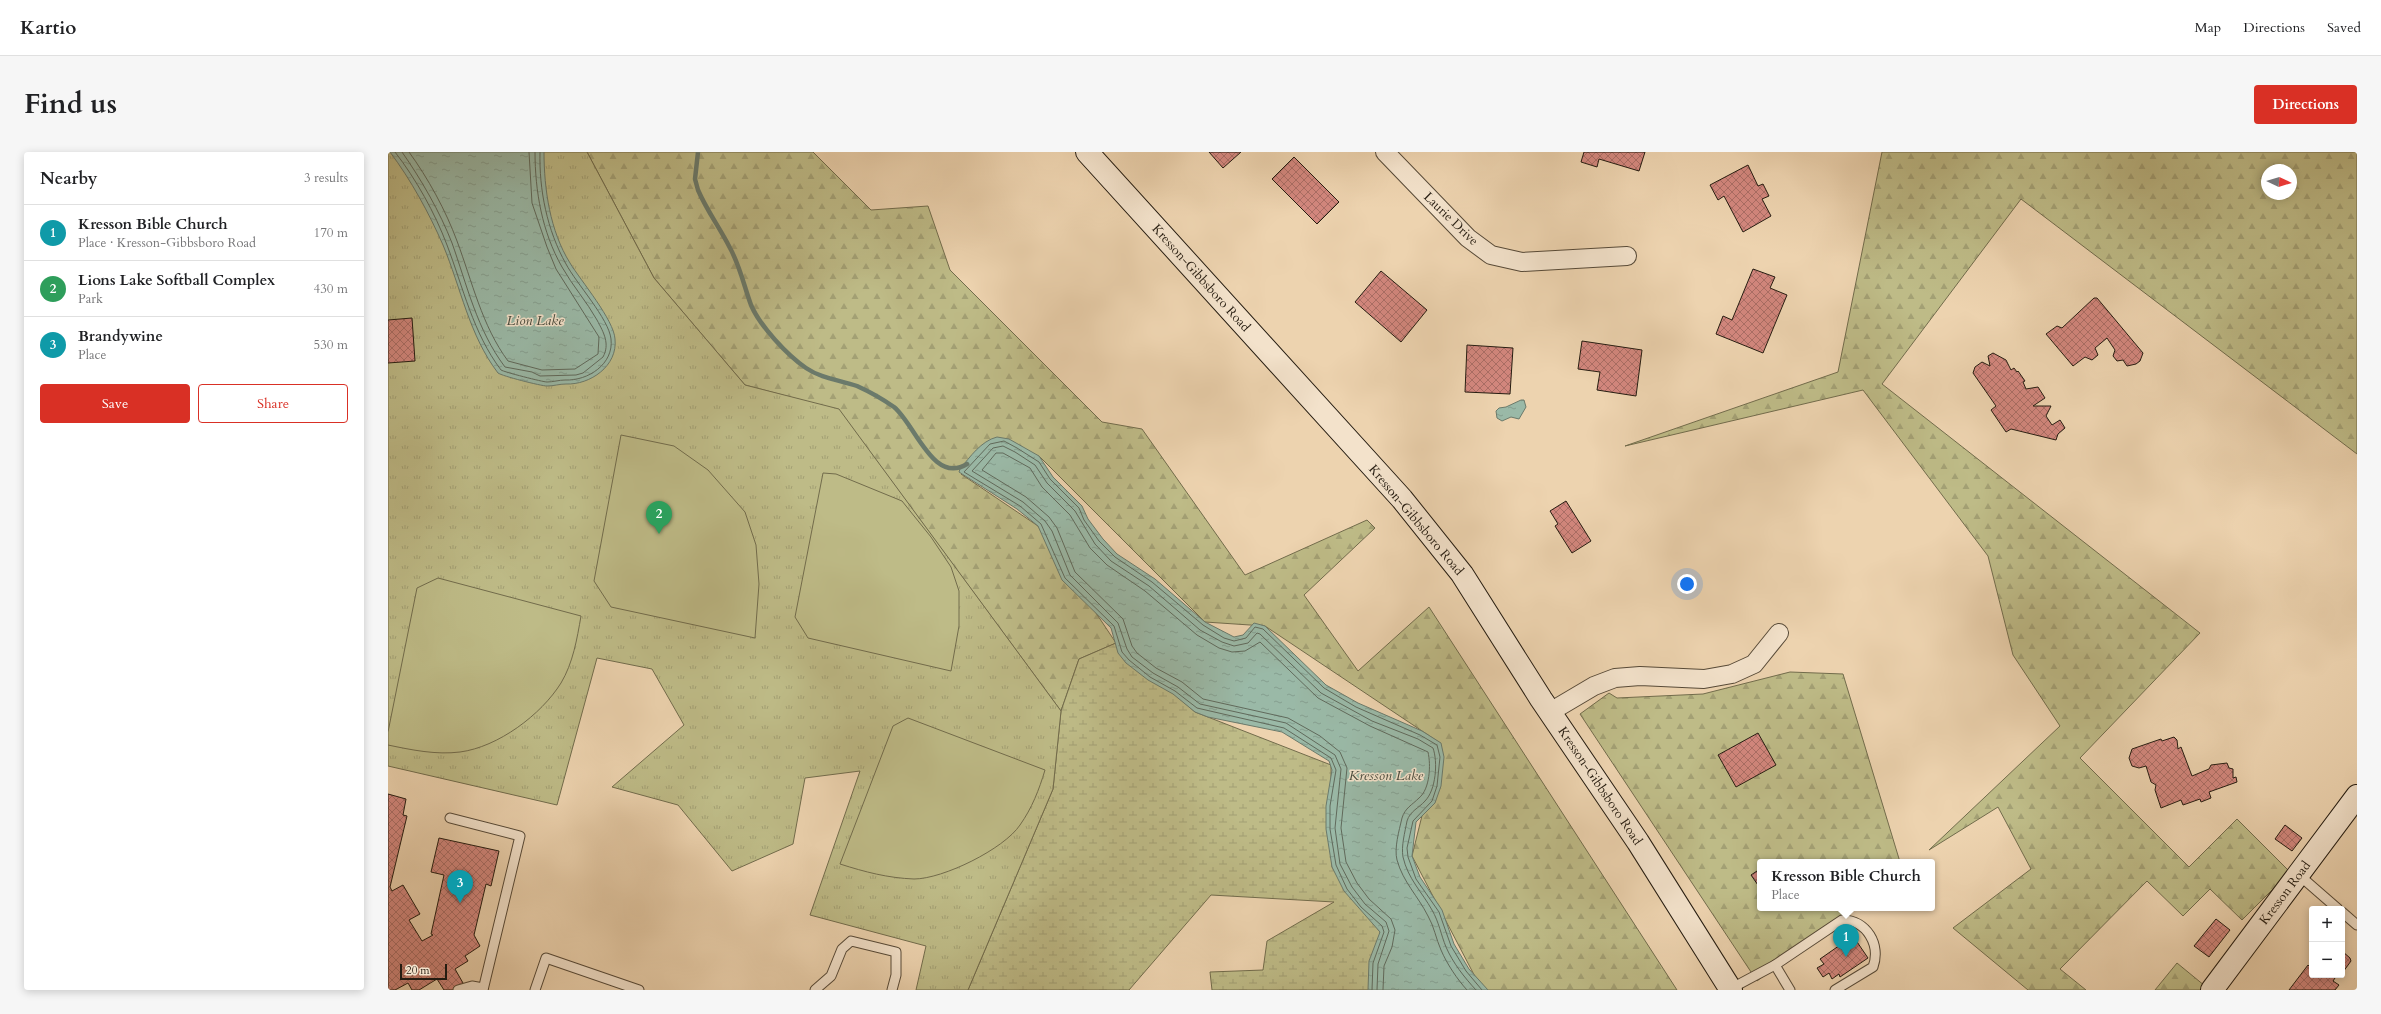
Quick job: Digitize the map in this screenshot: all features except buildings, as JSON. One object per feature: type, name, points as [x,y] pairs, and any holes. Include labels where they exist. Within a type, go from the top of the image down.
[{"type":"street","name":"Kresson-Gibbsboro Road","points":[[1086,152],[1419,518],[1462,574],[1550,712],[1638,842],[1730,989]]},
{"type":"street","name":"Laurie Drive","points":[[1385,152],[1468,238],[1491,255],[1522,262],[1626,256]]},
{"type":"street","points":[[1550,712],[1594,686],[1615,678],[1640,676],[1704,679],[1732,674],[1754,664],[1779,633]]},
{"type":"street","name":"Kresson Road","points":[[2212,990],[2357,796]]},
{"type":"lane","points":[[450,818],[520,836],[483,989],[472,986],[458,990]]},
{"type":"lane","points":[[2299,875],[2335,906]]},
{"type":"lane","points":[[2345,915],[2357,925]]},
{"type":"lane","points":[[1730,989],[1775,965],[1842,920],[1853,922],[1864,928],[1874,942],[1876,956],[1873,967],[1835,990]]},
{"type":"lane","points":[[815,990],[831,976],[842,949],[851,941],[896,952],[896,974],[892,990]]},
{"type":"lane","points":[[534,990],[546,958],[639,990]]},
{"type":"lane","points":[[1775,965],[1790,990]]},
{"type":"green space","points":[[388,152],[587,152],[654,278],[745,385],[839,409],[1061,711],[1053,789],[968,990],[916,990],[926,946],[810,915],[860,771],[805,778],[793,844],[732,871],[678,805],[612,787],[684,725],[652,669],[597,658],[557,805],[388,766]]},
{"type":"green space","points":[[587,152],[813,152],[871,210],[928,206],[950,270],[1102,422],[1142,429],[1245,575],[1367,520],[1375,528],[1304,595],[1358,671],[1429,607],[1677,990],[1482,990],[1412,856],[1440,743],[1265,626],[1205,622],[1039,456],[961,474],[1038,526],[1116,643],[1079,659],[1061,711],[839,410],[745,385],[654,278]]},
{"type":"green space","points":[[1882,152],[2357,152],[2357,454],[2021,199],[1882,384],[2200,633],[2080,758],[2189,867],[2237,819],[2290,872],[2242,920],[2210,889],[2183,916],[2147,881],[2060,969],[2086,990],[2028,990],[1953,928],[2031,869],[1998,807],[1929,850],[2060,726],[2013,655],[1988,556],[1863,390],[1625,446],[1838,372]]},
{"type":"green space","points":[[621,435],[674,446],[708,470],[745,512],[756,545],[759,584],[755,638],[611,607],[594,581]]},
{"type":"green space","points":[[823,473],[836,474],[902,501],[931,537],[951,567],[959,591],[959,626],[951,671],[808,638],[795,617]]},
{"type":"green space","points":[[438,578],[581,616],[569,667],[561,683],[542,707],[517,728],[489,744],[474,749],[451,753],[415,750],[388,745],[388,732],[417,588]]},
{"type":"green space","points":[[1116,643],[1195,712],[1331,765],[1332,867],[1380,932],[1371,990],[1212,990],[1210,972],[1263,970],[1267,941],[1334,902],[1211,895],[1129,990],[968,990],[1053,789],[1061,711],[1079,659]]},
{"type":"green space","points":[[1790,672],[1843,674],[1899,859],[1757,859],[1757,911],[1849,911],[1757,981],[1580,714],[1609,693],[1617,698],[1703,694]]},
{"type":"green space","points":[[908,718],[1045,770],[1038,792],[1024,819],[1012,834],[1001,844],[972,861],[956,868],[926,878],[914,879],[877,874],[840,864],[893,726]]},
{"type":"green space","points":[[2177,963],[2205,986],[2202,990],[2155,990]]},
{"type":"water","name":"Lion Lake","points":[[390,152],[544,152],[547,195],[553,224],[563,251],[603,311],[613,331],[615,349],[612,358],[601,372],[584,381],[547,386],[522,381],[498,373],[480,343],[466,311],[443,245],[432,221],[412,185]]},
{"type":"water","points":[[1524,400],[1526,407],[1519,419],[1511,417],[1502,421],[1497,418],[1496,411],[1499,408],[1506,407]]},
{"type":"water","name":"Kresson Lake","points":[[997,437],[1009,439],[1039,456],[1053,477],[1082,506],[1088,519],[1103,539],[1117,554],[1155,579],[1205,622],[1234,637],[1243,635],[1254,623],[1265,626],[1326,685],[1358,703],[1422,731],[1441,743],[1444,757],[1441,786],[1435,803],[1416,822],[1412,856],[1420,877],[1442,910],[1454,944],[1469,969],[1488,990],[1368,990],[1369,961],[1380,932],[1344,891],[1332,867],[1326,829],[1326,806],[1332,770],[1329,761],[1282,732],[1208,717],[1195,712],[1173,694],[1148,680],[1126,663],[1118,653],[1111,628],[1062,580],[1038,526],[1017,509],[959,472],[976,450],[986,442]]},
{"type":"waterway","points":[[698,152],[695,179],[698,190],[733,255],[751,305],[767,331],[791,356],[812,372],[857,386],[894,407],[902,415],[934,460],[944,466],[955,468],[967,464]]},
{"type":"place","name":"Lions Lake Softball Complex","points":[[659,534]]},
{"type":"place","name":"Brandywine","points":[[460,903]]},
{"type":"place","name":"Kresson Bible Church","points":[[1846,957]]}]
